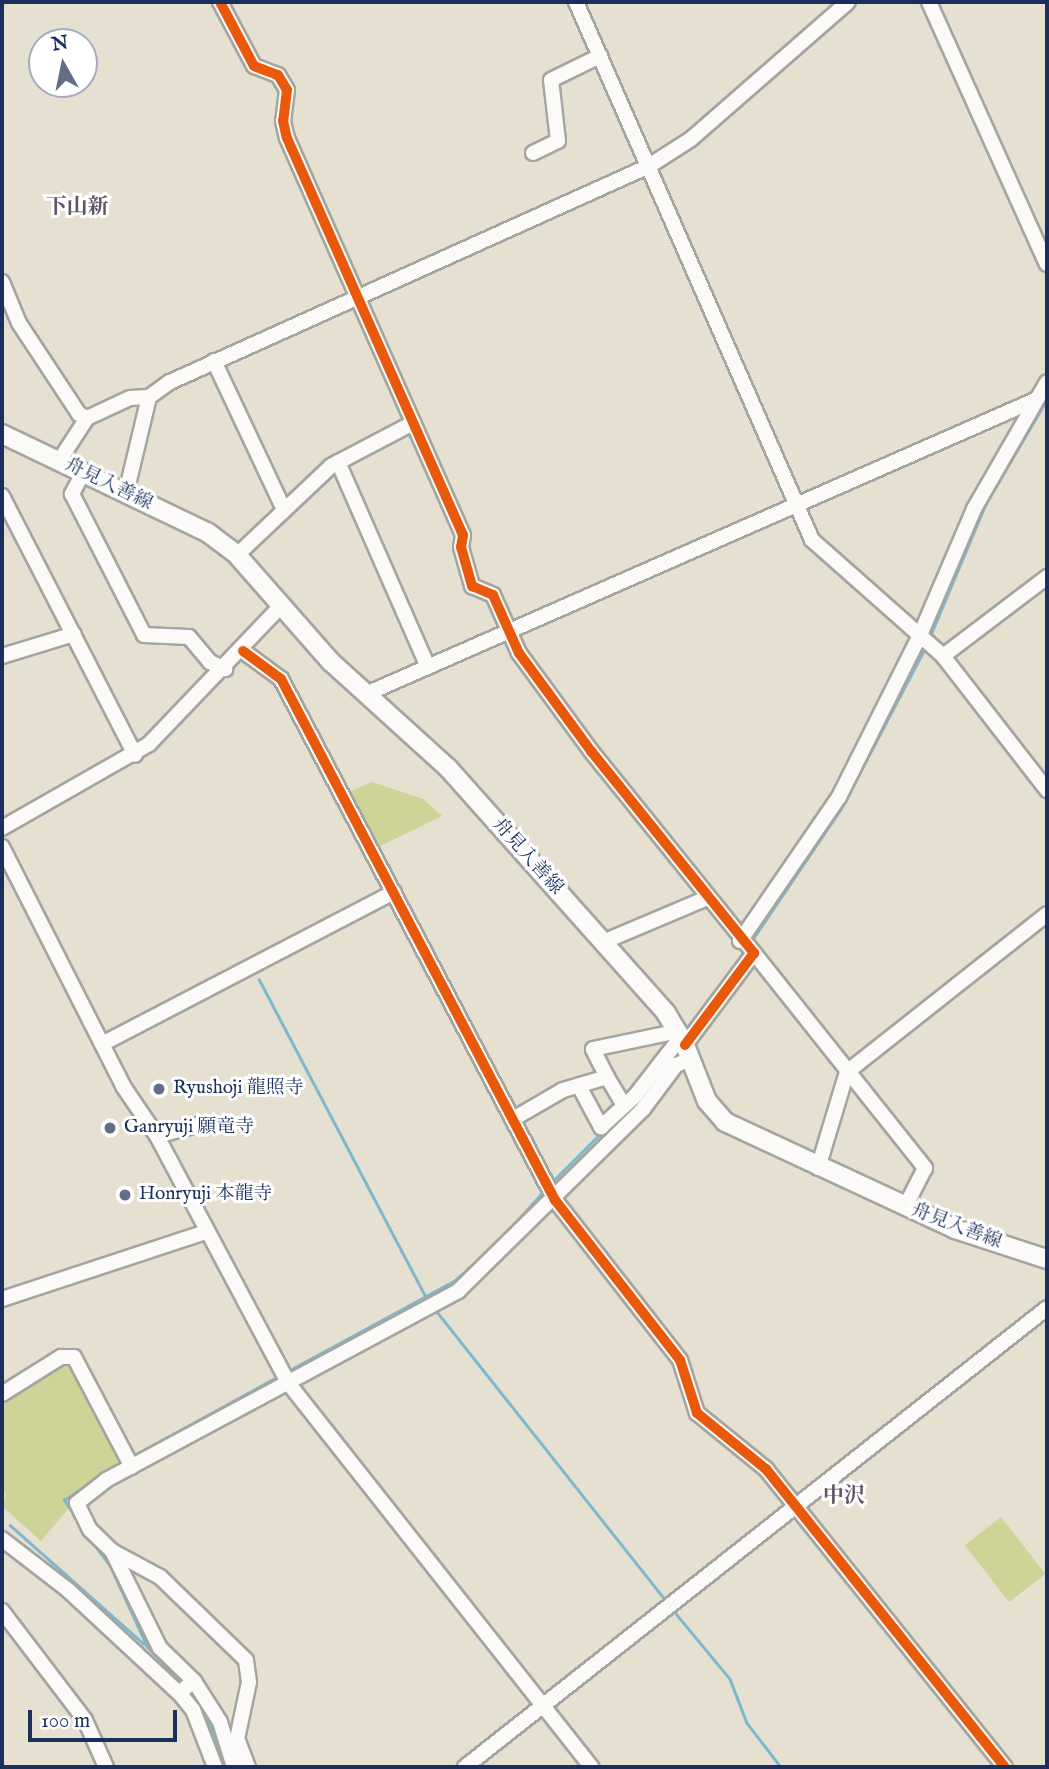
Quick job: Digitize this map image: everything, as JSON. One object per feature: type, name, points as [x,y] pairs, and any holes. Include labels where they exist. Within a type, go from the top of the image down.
[{"type":"main road","name":"舟見入善線","points":[[2,434],[207,532],[237,555],[366,694],[448,768],[603,942],[684,1043],[707,1101],[725,1122],[818,1168],[955,1230],[1047,1259]]},
{"type":"street","points":[[220,2],[254,66],[278,75],[287,90],[283,121],[287,138],[463,535],[461,547],[472,586],[493,595],[508,633],[591,751],[740,941],[754,953],[925,1168],[905,1207]]},
{"type":"street","points":[[576,2],[812,540],[943,656],[1047,790]]},
{"type":"street","points":[[60,461],[87,418],[130,398],[149,397],[214,361],[649,166],[691,139],[848,2]]},
{"type":"street","points":[[929,2],[1047,264]]},
{"type":"street","points":[[533,153],[558,141],[551,80],[600,56]]},
{"type":"street","points":[[2,282],[19,323],[79,414],[87,418]]},
{"type":"street","points":[[214,361],[284,510]]},
{"type":"street","points":[[740,941],[839,797],[920,635],[974,509],[1047,382]]},
{"type":"street","points":[[126,493],[131,456],[149,397]]},
{"type":"street","points":[[366,694],[797,502],[1035,400]]},
{"type":"street","points":[[237,555],[338,462],[413,423]]},
{"type":"street","points":[[338,462],[428,667]]},
{"type":"street","points":[[83,473],[72,494],[144,635],[189,637],[210,662],[225,669]]},
{"type":"street","points":[[2,496],[135,755]]},
{"type":"street","points":[[943,656],[1047,577]]},
{"type":"street","points":[[2,828],[135,755],[243,651],[282,606]]},
{"type":"street","points":[[2,656],[74,634]]},
{"type":"street","points":[[243,651],[281,679],[555,1200],[680,1360],[703,1421],[766,1469],[1004,1767]]},
{"type":"street","points":[[2,847],[123,1086],[157,1136],[289,1384],[591,1767]]},
{"type":"street","points":[[102,1044],[394,892]]},
{"type":"street","points":[[603,942],[707,898]]},
{"type":"street","points":[[818,1168],[847,1072],[1047,914]]},
{"type":"street","points":[[579,1086],[601,1127],[684,1043],[754,953]]},
{"type":"street","points":[[624,1105],[593,1049],[684,1043]]},
{"type":"street","points":[[248,1767],[237,1739],[249,1682],[246,1660],[160,1577],[112,1551],[90,1531],[77,1503],[132,1467],[458,1291],[555,1200],[662,1088],[676,1065],[684,1043]]},
{"type":"street","points":[[513,1119],[579,1086],[607,1077]]},
{"type":"street","points":[[157,1136],[197,1125]]},
{"type":"street","points":[[2,1299],[206,1232]]},
{"type":"street","points":[[465,1767],[1047,1308]]},
{"type":"street","points":[[2,1394],[61,1357],[74,1357],[132,1467]]},
{"type":"street","points":[[2,1539],[68,1590],[179,1693],[193,1710],[215,1767]]},
{"type":"street","points":[[112,1551],[160,1648],[194,1681],[220,1722],[234,1767]]},
{"type":"street","points":[[2,1611],[85,1720],[106,1767]]},
{"type":"street","points":[[179,1693],[194,1681]]},
{"type":"green space","points":[[372,782],[423,799],[442,816],[376,848],[347,793]]},
{"type":"green space","points":[[68,1360],[126,1465],[74,1502],[41,1541],[2,1506],[6,1494],[2,1491],[2,1405]]},
{"type":"green space","points":[[1001,1517],[1045,1574],[1009,1602],[965,1545]]},
{"type":"waterway","points":[[930,636],[986,503],[1047,399]]},
{"type":"waterway","points":[[752,940],[840,810],[925,648]]},
{"type":"waterway","points":[[727,978],[744,951]]},
{"type":"waterway","points":[[259,979],[426,1297]]},
{"type":"waterway","points":[[552,1182],[602,1132]]},
{"type":"waterway","points":[[496,1244],[543,1192]]},
{"type":"waterway","points":[[288,1371],[454,1281],[489,1251]]},
{"type":"waterway","points":[[434,1308],[667,1602]]},
{"type":"waterway","points":[[131,1457],[279,1376]]},
{"type":"waterway","points":[[78,1521],[64,1500],[122,1462]]},
{"type":"waterway","points":[[10,1525],[144,1644]]},
{"type":"waterway","points":[[94,1544],[110,1565],[147,1646],[183,1684]]},
{"type":"waterway","points":[[673,1610],[730,1679],[747,1723],[781,1767]]},
{"type":"waterway","points":[[190,1691],[207,1717],[225,1767]]},
{"type":"cycle path","points":[[220,2],[254,66],[278,75],[287,90],[283,121],[287,138],[463,535],[461,547],[472,586],[493,595],[519,653],[591,751],[754,953],[685,1045]]},
{"type":"cycle path","points":[[243,651],[281,679],[555,1200],[680,1360],[697,1413],[766,1469],[1005,1767]]},
{"type":"place","name":"Ryushoji 龍照寺","points":[[159,1089]]},
{"type":"place","name":"Ganryuji 願竜寺","points":[[110,1128]]},
{"type":"place","name":"Honryuji 本龍寺","points":[[125,1195]]},
{"type":"district","name":"下山新","points":[[77,208]]},
{"type":"district","name":"中沢","points":[[844,1497]]}]
